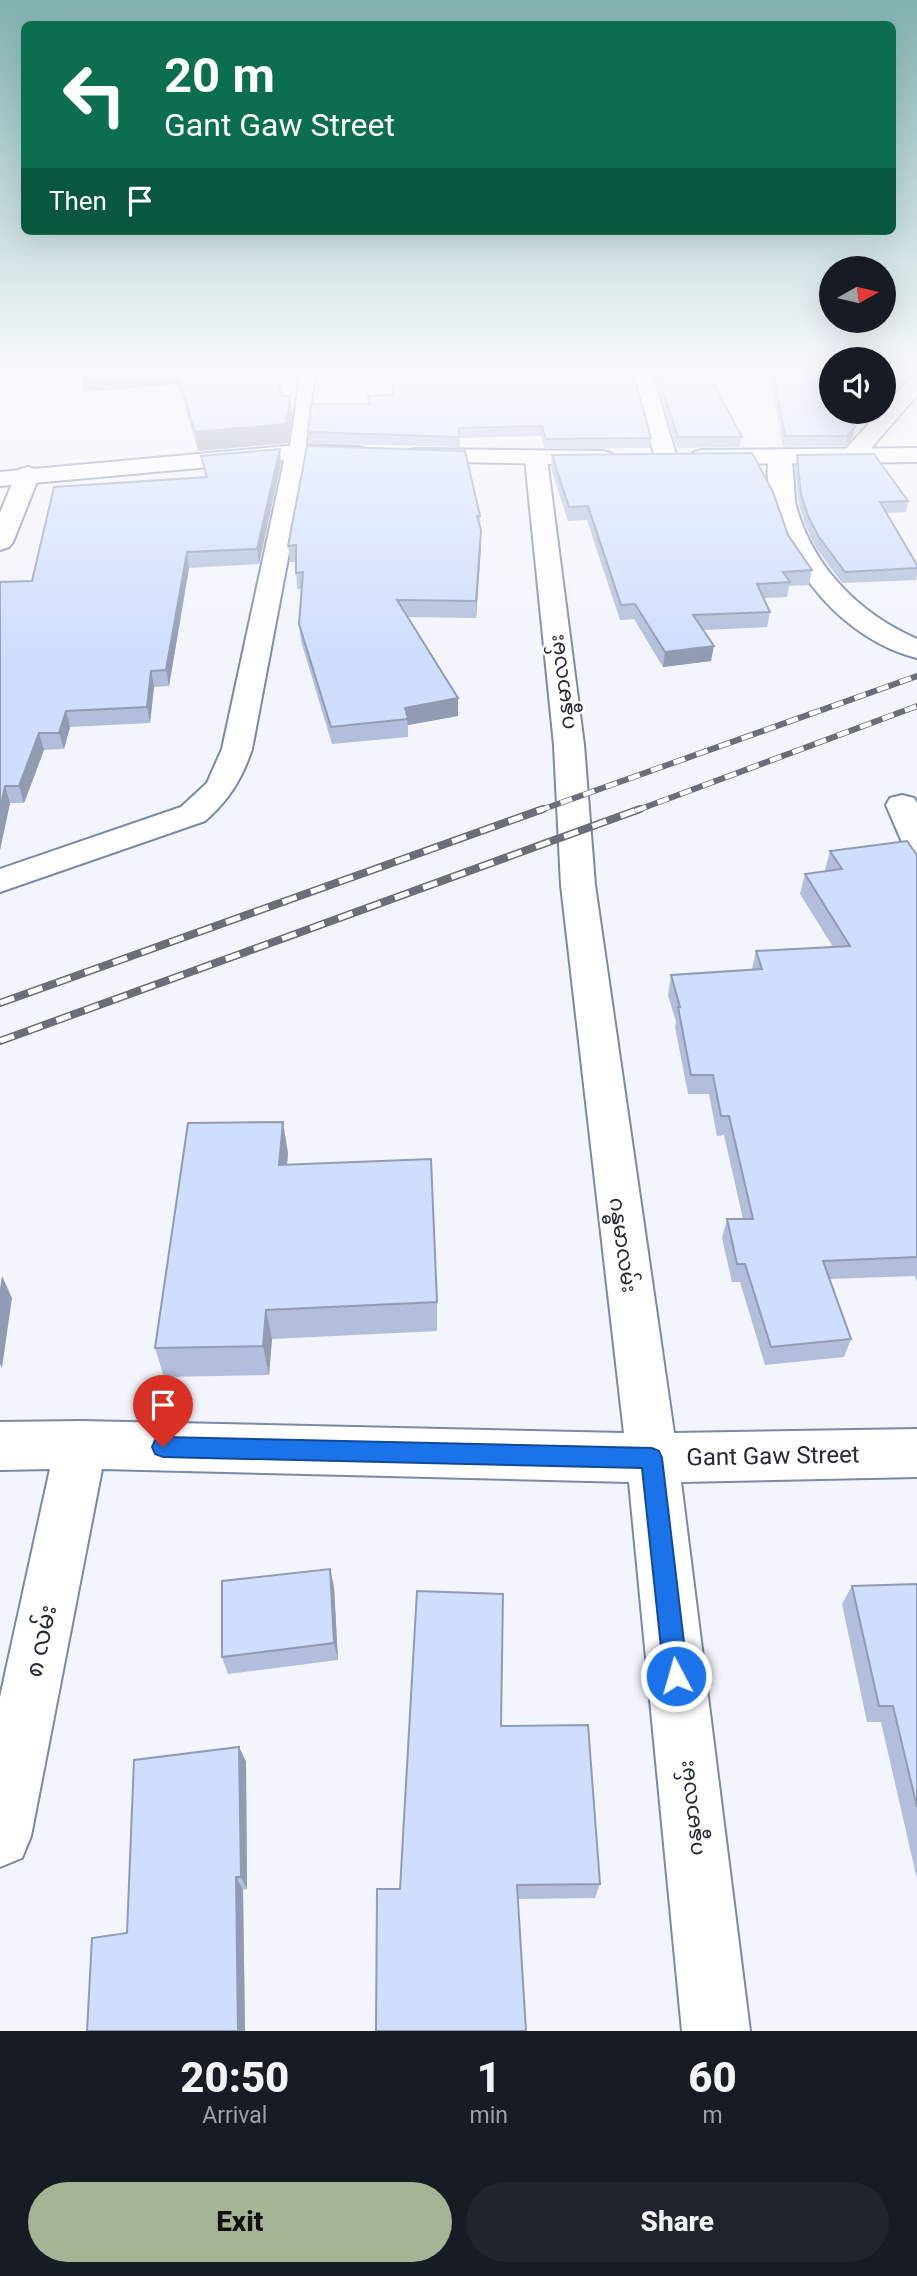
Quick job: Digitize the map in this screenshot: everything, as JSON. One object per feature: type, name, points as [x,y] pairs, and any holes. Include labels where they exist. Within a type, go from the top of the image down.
[{"type":"street","points":[[0,479],[28,474],[141,465]]},
{"type":"street","points":[[0,881],[193,814],[218,794],[226,781],[237,749],[294,465]]},
{"type":"street","name":"ဂန္ဓမာလမ်း","points":[[537,465],[569,745],[578,885],[652,1458],[716,2031]]},
{"type":"street","points":[[779,465],[778,480],[786,512],[809,562],[833,594],[873,628],[917,650]]},
{"type":"street","points":[[0,542],[28,474]]},
{"type":"street","points":[[902,805],[917,842]]},
{"type":"street","name":"Gant Gaw Street","points":[[0,1446],[81,1445],[652,1458],[917,1453]]},
{"type":"street","name":"၈ လမ်း","points":[[0,1836],[81,1445]]},
{"type":"building","points":[[204,465],[276,465],[257,549],[187,552],[166,670],[151,671],[147,707],[66,711],[59,733],[39,733],[19,786],[5,786],[0,810],[0,582],[32,581],[54,487],[207,477]]},
{"type":"building","points":[[303,465],[468,465],[481,530],[476,601],[397,600],[458,698],[405,708],[408,719],[331,727],[299,624],[303,572],[296,573],[296,545],[288,546]]},
{"type":"building","points":[[555,465],[758,465],[773,492],[788,535],[812,570],[783,572],[790,582],[757,584],[770,612],[693,615],[714,646],[665,652],[635,604],[621,605],[588,506],[569,507]]},
{"type":"building","points":[[798,465],[882,465],[908,501],[880,502],[917,568],[845,572],[819,537],[801,494]]},
{"type":"building","points":[[907,841],[917,855],[917,1257],[823,1261],[851,1339],[771,1347],[745,1264],[737,1264],[727,1219],[753,1219],[729,1116],[721,1116],[713,1075],[691,1075],[680,1007],[671,975],[762,969],[756,951],[850,946],[805,874],[842,869],[830,851]]},
{"type":"building","points":[[283,1122],[279,1165],[431,1159],[437,1302],[266,1310],[263,1346],[155,1348],[188,1123]]},
{"type":"building","points":[[330,1569],[334,1643],[222,1657],[222,1581]]},
{"type":"building","points":[[917,1584],[917,1807],[893,1706],[879,1706],[852,1586]]},
{"type":"building","points":[[417,1591],[503,1594],[501,1726],[588,1725],[600,1884],[517,1885],[526,2031],[376,2031],[377,1889],[400,1889]]},
{"type":"building","points":[[239,1747],[241,1877],[236,1877],[238,2031],[87,2031],[92,1938],[127,1933],[134,1760]]},
{"type":"railway","points":[[538,811],[917,676]]},
{"type":"railway","points":[[635,811],[917,706]]},
{"type":"railway","points":[[0,1003],[543,809]]},
{"type":"railway","points":[[0,1041],[640,809]]},
{"type":"route","points":[[163,1447],[652,1458],[676,1676]]}]
